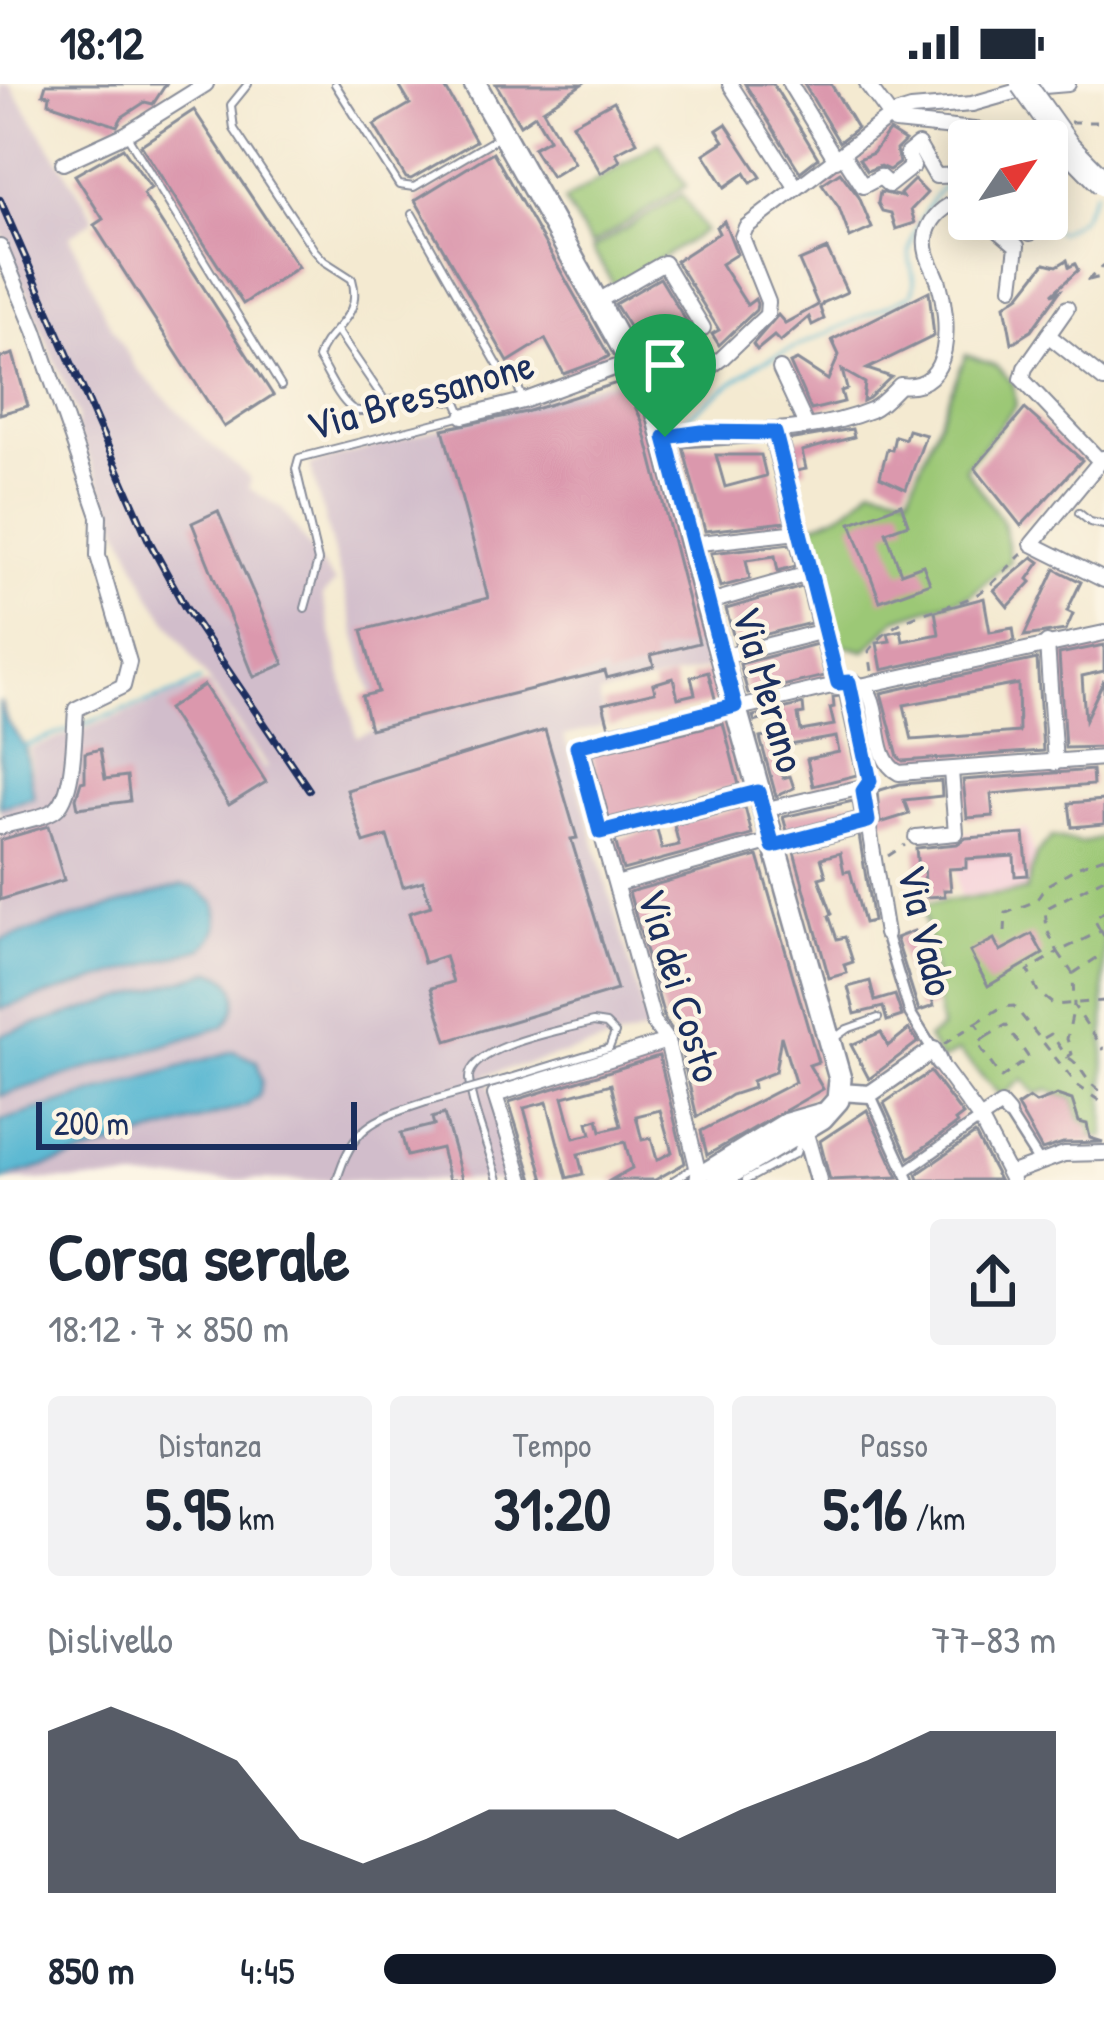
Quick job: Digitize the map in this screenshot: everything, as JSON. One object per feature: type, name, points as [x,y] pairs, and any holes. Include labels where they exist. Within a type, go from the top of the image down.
[{"type":"highway","points":[[1031,85],[1104,164]]},
{"type":"highway","points":[[1031,85],[1067,146],[1104,184]]},
{"type":"main road","name":"Via Merano","points":[[475,84],[656,406],[828,1043],[837,1100]]},
{"type":"main road","points":[[703,1175],[804,1130],[837,1100]]},
{"type":"street","points":[[64,163],[126,134],[206,84]]},
{"type":"street","points":[[730,84],[796,188]]},
{"type":"street","points":[[790,84],[863,186],[880,178],[889,185],[913,166],[907,154],[918,145],[936,176],[948,176]]},
{"type":"street","points":[[867,84],[896,122],[948,127]]},
{"type":"street","points":[[656,406],[722,358],[767,315],[768,302],[742,236],[746,227],[892,115],[972,104],[1031,85],[1068,84]]},
{"type":"street","points":[[665,437],[702,432],[775,433],[874,409],[900,386],[912,387],[934,374],[943,359],[945,325],[926,238],[930,224],[948,207]]},
{"type":"street","points":[[1010,240],[1017,246],[1012,287]]},
{"type":"street","points":[[0,247],[35,331],[99,516],[98,556],[130,662],[123,686],[79,705],[65,796],[56,809],[0,827]]},
{"type":"street","points":[[598,302],[664,263],[703,328],[635,366]]},
{"type":"street","points":[[1067,308],[1022,379],[1102,458],[1032,544],[1104,580]]},
{"type":"street","points":[[1048,334],[1104,380]]},
{"type":"street","name":"Via Bressanone","points":[[463,416],[635,366]]},
{"type":"street","points":[[780,369],[806,425]]},
{"type":"street","name":"Via Vado","points":[[775,433],[824,631],[856,683],[870,781],[863,791],[886,934],[910,1013],[980,1119],[1011,1177]]},
{"type":"street","points":[[691,544],[798,532]]},
{"type":"street","points":[[706,603],[808,574]]},
{"type":"street","points":[[721,656],[824,631]]},
{"type":"street","points":[[743,720],[856,683],[1104,632]]},
{"type":"street","points":[[1047,643],[1055,763]]},
{"type":"street","points":[[856,683],[870,692],[881,757],[888,767],[905,773],[1104,758]]},
{"type":"street","name":"Via dei Costo","points":[[703,1175],[667,1041],[654,1023],[577,746],[743,720]]},
{"type":"street","points":[[916,837],[956,833],[951,771]]},
{"type":"street","points":[[600,832],[867,786]]},
{"type":"street","points":[[616,884],[868,821]]},
{"type":"street","points":[[522,1180],[495,1095],[667,1041]]},
{"type":"street","points":[[703,1175],[785,1122],[837,1100],[870,1094],[936,1054]]},
{"type":"street","points":[[870,1094],[906,1177],[980,1119],[1004,1109],[1038,1160]]},
{"type":"street","points":[[804,1130],[818,1180]]},
{"type":"street","points":[[1011,1177],[1038,1160],[1104,1153]]},
{"type":"lane","points":[[248,84],[231,105],[234,128],[314,250],[352,279],[354,304],[338,332],[324,342],[318,358],[344,399],[354,411],[362,412],[385,401],[412,398],[457,402],[463,416]]},
{"type":"lane","points":[[335,84],[400,185],[406,187],[414,187],[504,135]]},
{"type":"lane","points":[[1031,85],[1058,120]]},
{"type":"lane","points":[[126,134],[281,386]]},
{"type":"lane","points":[[412,214],[508,383],[518,384],[523,401]]},
{"type":"lane","points":[[338,332],[385,401]]},
{"type":"lane","name":"Via Bressanone","points":[[305,608],[318,561],[296,469],[298,458],[463,416]]},
{"type":"lane","points":[[1078,513],[1104,525]]},
{"type":"lane","points":[[828,1043],[847,1029],[878,1018]]},
{"type":"lane","points":[[337,1180],[356,1134],[376,1118],[426,1102],[504,1080],[609,1048],[615,1033],[606,1024],[593,1022],[493,1050],[477,1060],[469,1078],[498,1180]]},
{"type":"lane","points":[[746,1180],[796,1153],[804,1130]]},
{"type":"lane","points":[[674,1180],[703,1175]]},
{"type":"path","points":[[1104,265],[1087,281],[1104,276]]},
{"type":"path","points":[[856,683],[868,651],[898,621],[970,598],[1032,544]]},
{"type":"path","points":[[885,858],[916,837]]},
{"type":"path","points":[[1005,932],[1006,913],[1036,901],[1046,886],[1104,856]]},
{"type":"path","points":[[1067,1057],[1072,1054],[1067,1039],[1074,1006],[1073,974],[1047,930],[1046,909],[1104,878]]},
{"type":"path","points":[[1104,912],[1094,919],[1102,934],[1028,971],[1045,1000],[1054,1005],[1104,1001]]},
{"type":"path","points":[[1073,974],[1104,953]]},
{"type":"path","points":[[936,1054],[976,1023],[1010,1005],[1078,1086],[1104,1104]]},
{"type":"path","points":[[1074,1006],[1104,1050]]},
{"type":"path","points":[[976,1023],[986,1037]]},
{"type":"path","points":[[1006,1025],[1029,1058],[1001,1078],[977,1043],[986,1037],[1006,1025]]},
{"type":"path","points":[[1043,1039],[1051,1034],[1067,1057],[1077,1062],[1086,1082],[1104,1093]]},
{"type":"shaded area","points":[[0,84],[10,84],[95,218],[70,236],[107,319],[136,368],[251,479],[249,488],[282,509],[335,583],[322,596],[357,737],[381,728],[310,465],[623,377],[644,421],[707,669],[599,695],[605,726],[564,736],[649,1031],[486,1075],[520,1180],[0,1180],[0,807],[34,797],[30,749],[207,683],[264,769],[268,768],[150,595],[76,429],[78,416],[0,229]]},
{"type":"shaded area","points":[[1027,829],[1034,855],[1025,890],[959,896],[954,834]]},
{"type":"green space","points":[[659,142],[686,186],[591,245],[564,201]]},
{"type":"green space","points":[[682,194],[705,231],[615,287],[592,249]]},
{"type":"green space","points":[[966,355],[995,365],[1013,383],[1016,406],[965,468],[1003,522],[1010,561],[971,595],[896,619],[865,651],[834,643],[803,528],[841,513],[872,486],[909,494]]},
{"type":"green space","points":[[1052,837],[1081,843],[1104,837],[1104,1138],[1092,1136],[1091,1125],[1081,1120],[1073,1099],[1048,1090],[1036,1094],[1023,1079],[1001,1096],[958,1051],[941,1061],[927,1038],[941,1029],[923,904],[1026,891],[1036,855]]},
{"type":"water","points":[[0,701],[7,722],[25,746],[34,798],[0,807]]},
{"type":"water","points":[[182,885],[196,888],[215,903],[217,928],[203,948],[0,1009],[0,940]]},
{"type":"water","points":[[212,971],[229,981],[236,995],[234,1011],[223,1027],[0,1096],[0,1035]]},
{"type":"water","points":[[233,1051],[257,1061],[262,1081],[259,1096],[246,1106],[0,1180],[0,1121]]},
{"type":"building","points":[[46,84],[166,84],[153,104],[145,102],[117,126],[49,103],[50,95],[43,94]]},
{"type":"building","points":[[398,84],[443,84],[476,141],[406,178],[374,125],[410,104]]},
{"type":"building","points":[[496,84],[582,84],[543,110],[574,163],[551,177],[533,148],[549,139],[535,115],[520,125]]},
{"type":"building","points":[[745,84],[773,84],[818,158],[800,172]]},
{"type":"building","points":[[804,84],[831,84],[857,128],[839,142]]},
{"type":"building","points":[[614,101],[637,142],[616,153],[620,161],[601,173],[572,124]]},
{"type":"building","points":[[194,110],[298,267],[243,304],[141,145]]},
{"type":"building","points":[[726,124],[761,177],[751,183],[745,173],[725,187],[704,154],[724,141],[717,130]]},
{"type":"building","points":[[889,131],[905,141],[896,150],[899,163],[889,170],[880,166],[867,171],[859,159],[873,153]]},
{"type":"building","points":[[123,148],[151,188],[143,194],[273,395],[224,427],[94,225],[103,219],[75,175]]},
{"type":"building","points":[[493,152],[609,356],[602,360],[564,374],[545,339],[508,362],[415,200]]},
{"type":"building","points":[[840,172],[859,197],[872,228],[850,238],[839,208],[822,184]]},
{"type":"building","points":[[914,180],[927,193],[911,210],[915,223],[896,229],[891,213],[882,211],[878,203],[880,192],[902,197]]},
{"type":"building","points":[[724,221],[737,254],[721,264],[747,305],[755,299],[757,304],[719,345],[712,334],[719,330],[676,261],[719,233],[716,227]]},
{"type":"building","points":[[827,249],[847,292],[823,303],[824,319],[812,325],[809,317],[780,342],[774,336],[757,350],[753,344],[778,315],[785,323],[818,305],[799,261]]},
{"type":"building","points":[[1067,260],[1069,267],[1075,264],[1078,270],[1052,294],[1060,291],[1031,331],[1012,343],[1005,305],[1020,295],[1045,263],[1057,266]]},
{"type":"building","points":[[660,278],[688,324],[645,352],[615,304]]},
{"type":"building","points":[[929,291],[934,336],[867,369],[891,377],[869,398],[863,401],[865,383],[842,370],[847,389],[841,391],[844,402],[811,410],[790,363],[797,360],[828,380],[839,355],[832,340]]},
{"type":"building","points":[[700,344],[707,355],[664,384],[656,371]]},
{"type":"building","points":[[13,354],[28,406],[0,414],[0,358]]},
{"type":"building","points":[[623,381],[642,421],[699,643],[651,655],[654,666],[607,678],[605,671],[370,729],[362,696],[378,692],[362,630],[488,598],[443,429],[526,412]]},
{"type":"building","points":[[1025,409],[1082,460],[1021,526],[975,468]]},
{"type":"building","points":[[852,429],[854,437],[802,451],[806,469],[796,471],[788,440]]},
{"type":"building","points":[[908,430],[926,435],[906,489],[880,477],[887,449],[892,450],[895,436],[905,439]]},
{"type":"building","points":[[766,442],[786,522],[705,531],[683,447]],"holes":[[[716,455],[761,455],[766,476],[725,487]]]},
{"type":"building","points":[[901,504],[908,524],[886,532],[901,573],[923,565],[930,583],[880,601],[851,523]]},
{"type":"building","points":[[218,511],[284,664],[254,677],[192,523]]},
{"type":"building","points":[[791,544],[796,566],[778,571],[775,556],[746,560],[750,579],[720,587],[711,553]]},
{"type":"building","points":[[1033,557],[1040,562],[1028,579],[1031,582],[1008,607],[994,590]]},
{"type":"building","points":[[1055,569],[1081,582],[1067,611],[1073,614],[1066,630],[1024,636]]},
{"type":"building","points":[[802,587],[811,623],[735,642],[726,609]]},
{"type":"building","points":[[984,598],[990,632],[1013,628],[1015,641],[882,670],[877,643],[890,641],[888,633],[901,630],[903,641],[939,634],[935,611]]},
{"type":"building","points":[[817,644],[825,676],[748,694],[740,664]]},
{"type":"building","points":[[1104,645],[1104,671],[1082,676],[1085,720],[1104,680],[1104,747],[1065,748],[1059,654]]},
{"type":"building","points":[[1037,659],[1043,751],[903,761],[881,693]],"holes":[[[1018,684],[1019,732],[912,740],[904,705]]]},
{"type":"building","points":[[708,672],[716,702],[609,727],[603,704],[655,692],[653,684],[673,678],[678,698],[695,694],[691,677]]},
{"type":"building","points":[[204,685],[266,782],[229,805],[168,709]]},
{"type":"building","points":[[840,696],[857,775],[813,786],[807,759],[839,752],[836,737],[773,748],[783,778],[790,776],[794,788],[776,796],[760,738],[782,734],[778,715],[755,722],[753,716],[803,704],[804,714],[798,715],[801,731],[834,725],[830,708],[833,697]]},
{"type":"building","points":[[723,723],[739,785],[609,818],[591,754]]},
{"type":"building","points":[[545,730],[577,838],[571,839],[617,990],[447,1041],[431,988],[453,982],[445,956],[424,963],[409,913],[431,906],[423,881],[403,887],[387,836],[364,843],[347,790]]},
{"type":"building","points":[[100,749],[105,779],[127,776],[130,801],[78,808],[85,753]]},
{"type":"building","points":[[1092,770],[1093,785],[991,794],[993,816],[967,818],[963,780]]},
{"type":"building","points":[[941,781],[942,796],[904,800],[909,814],[880,823],[877,791]]},
{"type":"building","points":[[1104,800],[1104,824],[1072,827],[1069,803]]},
{"type":"building","points":[[853,801],[855,813],[787,831],[783,817]]},
{"type":"building","points":[[745,807],[752,835],[623,870],[615,840],[657,829],[662,849],[679,845],[674,825]]},
{"type":"building","points":[[48,826],[64,880],[0,900],[0,840]]},
{"type":"building","points":[[1024,834],[1028,875],[1015,876],[1014,856],[966,859],[966,868],[949,869],[951,890],[944,890],[945,896],[926,897],[924,869],[918,870],[916,848]]},
{"type":"building","points":[[859,835],[873,921],[864,923],[850,871],[844,872],[840,853],[821,858],[826,876],[819,878],[829,916],[837,939],[845,937],[853,962],[844,965],[847,973],[829,978],[794,852]]},
{"type":"building","points":[[758,856],[818,1062],[809,1065],[823,1089],[707,1155],[701,1131],[795,1082],[781,1036],[775,1072],[752,1081],[753,1088],[731,1095],[697,1117],[678,1038],[665,1020],[629,892]]},
{"type":"building","points":[[914,931],[934,1006],[919,1011],[896,938]]},
{"type":"building","points":[[1032,934],[1043,954],[988,986],[970,952],[994,939],[1000,951]]},
{"type":"building","points":[[870,981],[875,1001],[895,995],[902,1016],[887,1021],[883,1007],[855,1014],[848,987]]},
{"type":"building","points":[[909,1029],[918,1042],[869,1079],[851,1045],[881,1032],[888,1046]]},
{"type":"building","points":[[659,1056],[685,1163],[655,1180],[611,1180],[632,1168],[625,1142],[578,1154],[583,1174],[567,1178],[547,1102],[524,1108],[544,1180],[533,1180],[509,1102]],"holes":[[[611,1084],[621,1126],[601,1131],[598,1119],[588,1122],[591,1134],[574,1138],[563,1097]],[[660,1110],[672,1152],[657,1160],[651,1138],[642,1140],[636,1116]]]},
{"type":"building","points":[[930,1072],[963,1115],[909,1158],[884,1103]]},
{"type":"building","points":[[1057,1095],[1072,1100],[1090,1138],[1103,1142],[1063,1143],[1042,1150],[1017,1106],[1029,1098],[1036,1103]]},
{"type":"building","points":[[867,1110],[898,1177],[830,1180],[820,1141]]},
{"type":"building","points":[[444,1114],[462,1180],[449,1180],[441,1148],[407,1156],[401,1133],[434,1125],[432,1118]]},
{"type":"building","points":[[975,1134],[999,1180],[919,1180],[917,1174]]},
{"type":"waterway","points":[[682,420],[758,364],[911,295],[910,248],[915,233],[932,201],[948,187]]},
{"type":"waterway","points":[[1068,227],[1081,218],[1095,191]]},
{"type":"waterway","points":[[78,726],[200,680]]},
{"type":"waterway","points":[[25,746],[69,730]]},
{"type":"railway","points":[[0,200],[149,541],[185,607],[309,790]]},
{"type":"route","points":[[702,432],[775,433],[838,683],[849,682],[870,781],[863,791],[868,821],[773,846],[758,792],[600,832],[577,746],[735,706],[665,437],[702,432]]}]
